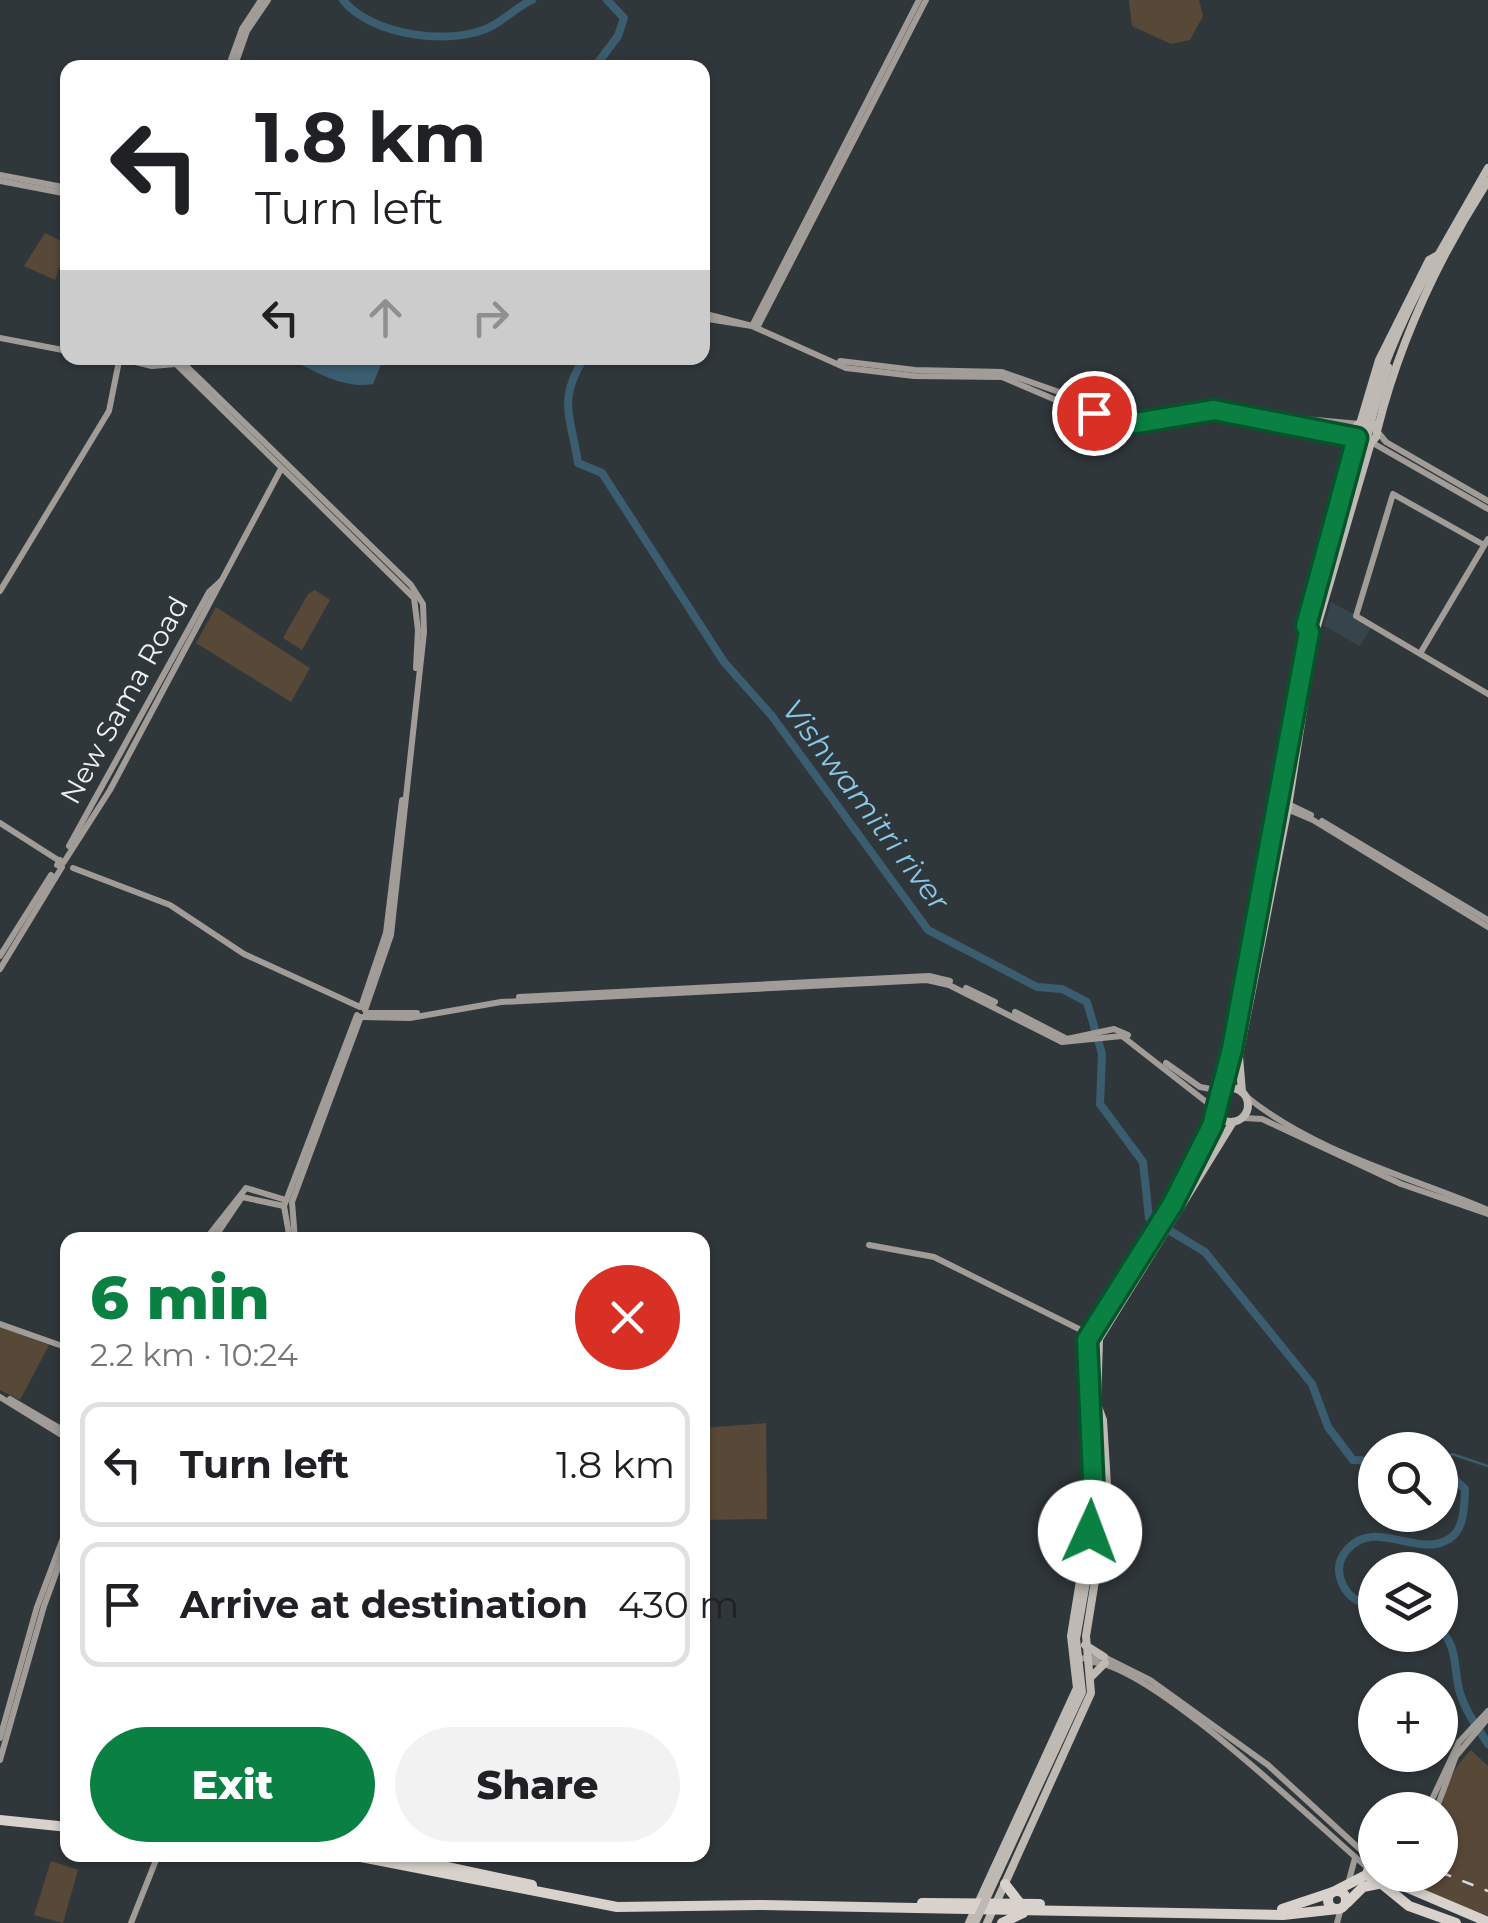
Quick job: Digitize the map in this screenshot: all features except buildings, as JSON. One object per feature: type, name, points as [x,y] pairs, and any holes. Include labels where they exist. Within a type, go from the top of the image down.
[{"type":"highway","points":[[0,1817],[60,1822]]},
{"type":"highway","points":[[387,1862],[617,1908],[977,1907]]},
{"type":"highway","points":[[426,1862],[618,1901],[1283,1915],[1341,1907],[1358,1892]]},
{"type":"highway","points":[[1002,1923],[1026,1908],[1282,1909],[1339,1889],[1358,1877]]},
{"type":"highway","points":[[1005,1884],[1011,1896],[1026,1908]]},
{"type":"highway","points":[[1339,1889],[1344,1894],[1341,1907]]},
{"type":"highway","points":[[1395,1892],[1409,1906],[1456,1923]]},
{"type":"highway","points":[[1412,1892],[1488,1922]]},
{"type":"highway","points":[[945,1910],[960,1923]]},
{"type":"main road","points":[[1176,1207],[1208,1136],[1222,1091],[1312,633],[1374,388],[1406,313],[1488,168]]},
{"type":"main road","points":[[1312,633],[1338,566],[1397,360],[1439,259],[1488,181]]},
{"type":"main road","points":[[978,1923],[1086,1694],[1082,1632],[1103,1514],[1089,1334],[1248,1108],[1237,1072],[1288,807],[1312,633],[1310,611],[1360,424],[1395,324],[1429,260],[1439,259]]},
{"type":"main road","points":[[1360,424],[1372,423],[1377,431]]},
{"type":"main road","points":[[1357,438],[1371,442]]},
{"type":"main road","points":[[1222,1091],[1244,1095]]},
{"type":"main road","points":[[1214,1108],[1223,1120],[1238,1120]]},
{"type":"main road","points":[[978,1923],[977,1907],[1075,1694],[1071,1634],[1094,1501],[1099,1339],[1148,1249]]},
{"type":"main road","points":[[1089,1334],[1092,1342],[1099,1339]]},
{"type":"main road","points":[[978,1923],[994,1907],[1090,1699],[1086,1645],[1108,1519],[1103,1420],[1094,1405]]},
{"type":"main road","points":[[1086,1645],[1105,1660],[1091,1676]]},
{"type":"street","points":[[233,60],[242,30],[265,0]]},
{"type":"street","points":[[754,327],[922,0]]},
{"type":"street","points":[[0,178],[60,189]]},
{"type":"street","points":[[710,317],[754,327],[864,372],[1002,377],[1070,406],[1129,422],[1214,410],[1357,438]]},
{"type":"street","points":[[0,336],[60,347]]},
{"type":"street","points":[[829,360],[915,370],[1002,372],[1130,417],[1213,404],[1360,424]]},
{"type":"street","points":[[0,591],[109,411],[119,365]]},
{"type":"street","points":[[180,365],[418,594],[424,615],[392,935],[288,1204],[291,1232]]},
{"type":"street","points":[[1377,431],[1386,442],[1488,501]]},
{"type":"street","points":[[1371,442],[1488,509]]},
{"type":"street","name":"New Sama Road","points":[[48,884],[110,790],[183,644],[283,466]]},
{"type":"street","points":[[1421,652],[1486,542],[1393,494],[1356,616],[1488,694]]},
{"type":"street","points":[[1288,807],[1488,923]]},
{"type":"street","points":[[0,826],[62,864],[170,905],[244,954],[360,1012],[389,1020],[498,1000],[934,981],[1057,1040],[1079,1041],[1115,1031],[1200,1087],[1222,1091]]},
{"type":"street","points":[[0,956],[48,884]]},
{"type":"street","points":[[0,969],[48,884]]},
{"type":"street","points":[[1115,1031],[1214,1108]]},
{"type":"street","points":[[1244,1095],[1304,1135]]},
{"type":"street","points":[[1238,1120],[1262,1119],[1304,1135],[1401,1184],[1488,1212]]},
{"type":"street","points":[[212,1232],[246,1188],[288,1204]]},
{"type":"street","points":[[219,1232],[242,1196],[288,1204]]},
{"type":"street","points":[[869,1245],[934,1256],[1089,1334]]},
{"type":"street","points":[[0,1324],[60,1345]]},
{"type":"street","points":[[0,1395],[60,1431]]},
{"type":"street","points":[[0,1738],[37,1607],[60,1546]]},
{"type":"street","points":[[0,1760],[60,1563]]},
{"type":"street","points":[[1074,1662],[1105,1660],[1150,1680],[1268,1764],[1358,1854]]},
{"type":"street","points":[[1105,1660],[1244,1758],[1358,1859]]},
{"type":"street","points":[[1436,1792],[1461,1743],[1486,1714]]},
{"type":"street","points":[[1443,1792],[1461,1743]]},
{"type":"street","points":[[1339,1889],[1355,1857]]},
{"type":"street","points":[[131,1923],[155,1862]]},
{"type":"street","points":[[1338,1923],[1341,1907]]},
{"type":"shaded area","points":[[1129,0],[1199,0],[1203,16],[1190,40],[1171,44],[1132,26]]},
{"type":"shaded area","points":[[45,233],[60,240],[60,265],[55,280],[24,266]]},
{"type":"shaded area","points":[[315,590],[330,600],[302,650],[283,638],[308,594]]},
{"type":"shaded area","points":[[1331,602],[1373,625],[1360,646],[1324,626]]},
{"type":"shaded area","points":[[216,607],[310,668],[291,702],[196,643]]},
{"type":"shaded area","points":[[0,1326],[49,1345],[20,1400],[0,1390]]},
{"type":"shaded area","points":[[766,1423],[767,1519],[710,1520],[710,1427]]},
{"type":"shaded area","points":[[1471,1750],[1488,1766],[1488,1916],[1421,1892],[1458,1892],[1458,1792],[1445,1792]]},
{"type":"shaded area","points":[[51,1861],[78,1870],[63,1923],[34,1915]]},
{"type":"water","points":[[302,365],[381,365],[373,384],[329,378]]},
{"type":"waterway","points":[[343,0],[356,12],[392,30],[435,36],[476,32],[532,0]]},
{"type":"waterway","points":[[600,60],[618,36],[624,18],[607,0]]},
{"type":"waterway","name":"Vishwamitri river","points":[[580,365],[568,398],[578,463],[602,473],[724,662],[772,716],[928,930],[1037,987],[1062,989],[1087,1002],[1102,1054],[1100,1104],[1143,1162],[1149,1218],[1205,1252],[1312,1384],[1328,1427],[1353,1460],[1358,1460]]},
{"type":"waterway","points":[[1458,1456],[1488,1466]]},
{"type":"waterway","name":"Vishwamitri river","points":[[1458,1483],[1465,1489],[1458,1529]]},
{"type":"waterway","name":"Vishwamitri river","points":[[1358,1600],[1347,1591],[1339,1573],[1341,1559],[1357,1541],[1382,1537],[1437,1544],[1456,1532]]},
{"type":"waterway","name":"Vishwamitri river","points":[[1452,1652],[1465,1705],[1488,1744]]},
{"type":"railway","points":[[1458,1879],[1488,1891]]},
{"type":"route","points":[[1090,1532],[1094,1501],[1087,1340],[1172,1205],[1212,1126],[1214,1103],[1222,1091],[1241,999],[1309,632],[1306,626],[1357,438],[1214,410],[1136,423],[1094,413]]}]
